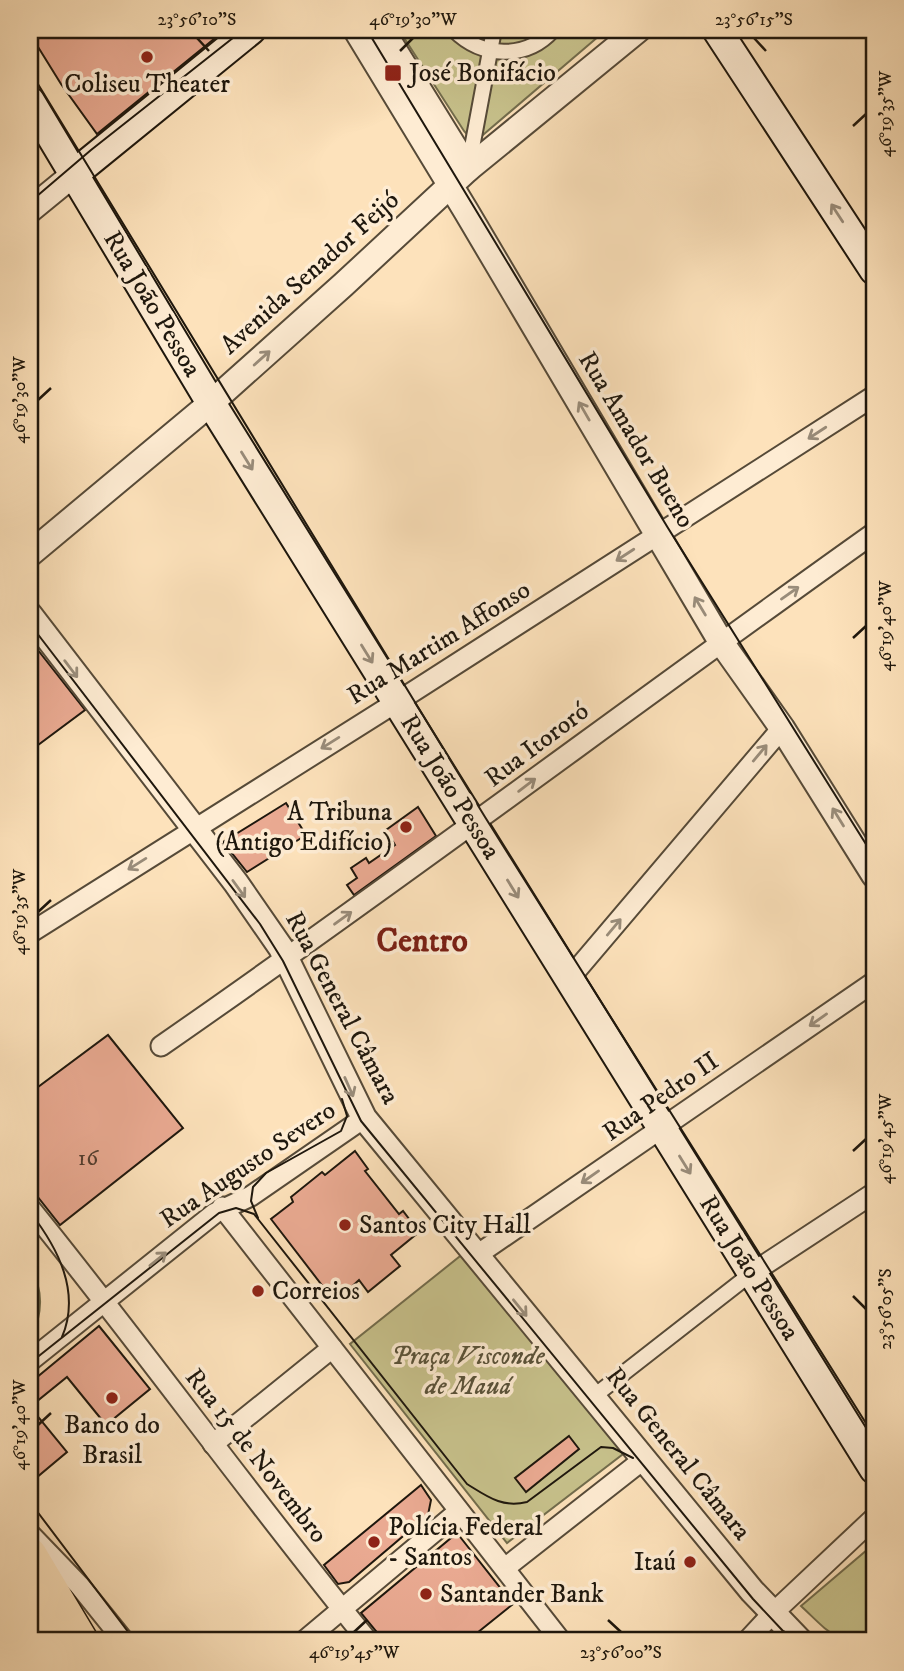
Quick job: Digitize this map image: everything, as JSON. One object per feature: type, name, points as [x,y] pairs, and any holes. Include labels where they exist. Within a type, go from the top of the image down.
[{"type":"main road","points":[[74,174],[251,30]]},
{"type":"main road","points":[[717,30],[874,270]]},
{"type":"main road","name":"Rua João Pessoa","points":[[30,101],[211,403],[874,1469]]},
{"type":"main road","points":[[30,1553],[82,1641]]},
{"type":"main road","points":[[30,1600],[57,1641]]},
{"type":"street","name":"Rua Amador Bueno","points":[[356,30],[459,177],[657,535],[721,642],[782,728],[874,875]]},
{"type":"street","points":[[382,30],[459,177]]},
{"type":"street","points":[[454,30],[466,42],[508,53],[543,41],[553,30]]},
{"type":"street","points":[[459,177],[494,30]]},
{"type":"street","name":"Avenida Senador Feijó","points":[[30,554],[211,403],[459,177],[638,30]]},
{"type":"street","points":[[30,210],[74,174]]},
{"type":"street","name":"Rua Martim Affonso","points":[[30,933],[397,702],[874,396]]},
{"type":"street","name":"Rua Itororó","points":[[162,1046],[874,533]]},
{"type":"street","name":"Rua General Câmara","points":[[30,615],[236,883],[287,958],[364,1118],[772,1614],[800,1641]]},
{"type":"street","points":[[569,979],[782,728]]},
{"type":"street","name":"Rua Pedro II","points":[[477,1255],[874,982]]},
{"type":"street","name":"Rua Augusto Severo","points":[[30,1361],[222,1208],[251,1196],[364,1118]]},
{"type":"street","points":[[593,1397],[752,1273],[874,1193]]},
{"type":"street","name":"Rua 15 de Novembro","points":[[30,1208],[368,1641]]},
{"type":"street","points":[[222,1208],[561,1641]]},
{"type":"street","points":[[213,1444],[332,1348]]},
{"type":"street","points":[[505,1568],[644,1459]]},
{"type":"street","points":[[304,1641],[459,1511]]},
{"type":"street","points":[[747,1641],[874,1518]]},
{"type":"street","points":[[30,1534],[79,1585],[124,1641]]},
{"type":"green space","points":[[399,30],[606,30],[477,140],[472,140]]},
{"type":"green space","name":"Praça Visconde de Mauá","points":[[469,1249],[627,1451],[507,1543],[350,1344]]},
{"type":"green space","points":[[30,1269],[38,1287],[40,1305],[30,1342]]},
{"type":"green space","points":[[874,1544],[874,1641],[840,1637],[826,1629],[801,1606]]},
{"type":"building","name":"Coliseu Theater","points":[[30,30],[225,30],[97,134],[61,84]]},
{"type":"building","points":[[30,640],[85,710],[30,751]]},
{"type":"building","points":[[286,803],[306,835],[247,872],[223,842]]},
{"type":"building","points":[[418,807],[436,836],[354,895],[347,885],[357,878],[351,868],[366,858],[369,863],[395,845],[386,830]]},
{"type":"building","points":[[108,1035],[183,1128],[60,1225],[30,1187],[30,1093]]},
{"type":"building","name":"Santos City Hall","points":[[355,1151],[368,1169],[365,1171],[399,1214],[403,1211],[419,1232],[391,1255],[400,1266],[368,1292],[359,1280],[347,1291],[343,1286],[331,1297],[271,1219],[293,1202],[291,1197],[322,1172],[325,1175]]},
{"type":"building","name":"Banco do Brasil","points":[[99,1326],[150,1389],[106,1425],[67,1377],[30,1407],[30,1383]]},
{"type":"building","points":[[30,1407],[67,1452],[30,1483]]},
{"type":"building","points":[[569,1436],[579,1449],[526,1492],[515,1478]]},
{"type":"building","name":"Polícia Federal - Santos","points":[[421,1485],[431,1500],[428,1515],[349,1582],[338,1584],[324,1565]]},
{"type":"building","name":"Santander Bank","points":[[457,1533],[513,1604],[467,1641],[384,1641],[361,1613]]},
{"type":"tram line","points":[[30,202],[91,150],[243,30]]},
{"type":"tram line","points":[[367,30],[668,528],[874,857]]},
{"type":"tram line","points":[[30,71],[485,817],[874,1436]]},
{"type":"tram line","points":[[30,624],[260,924],[283,961],[361,1121],[753,1599],[783,1631],[802,1641]]},
{"type":"tram line","points":[[258,1218],[251,1201],[253,1187],[266,1173],[341,1131],[347,1116],[342,1099]]},
{"type":"tram line","points":[[30,1363],[219,1213],[236,1208],[254,1214],[467,1484],[495,1500],[510,1504],[527,1502],[601,1447],[613,1448],[633,1458]]},
{"type":"tram line","points":[[30,1212],[49,1240],[64,1271],[69,1304],[62,1337]]},
{"type":"tram line","points":[[30,1502],[135,1641]]},
{"type":"railway","points":[[30,1631],[37,1641]]},
{"type":"place","name":"Coliseu Theater","points":[[147,57]]},
{"type":"place","name":"José Bonifácio","points":[[393,73]]},
{"type":"place","name":"A Tribuna (Antigo Edifício)","points":[[406,827]]},
{"type":"place","name":"Santos City Hall","points":[[345,1225]]},
{"type":"place","name":"Correios","points":[[258,1291]]},
{"type":"place","name":"Banco do Brasil","points":[[112,1398]]},
{"type":"place","name":"Polícia Federal - Santos","points":[[374,1542]]},
{"type":"place","name":"Itaú","points":[[690,1562]]},
{"type":"place","name":"Santander Bank","points":[[426,1594]]},
{"type":"district","name":"Centro","points":[[422,941]]}]
